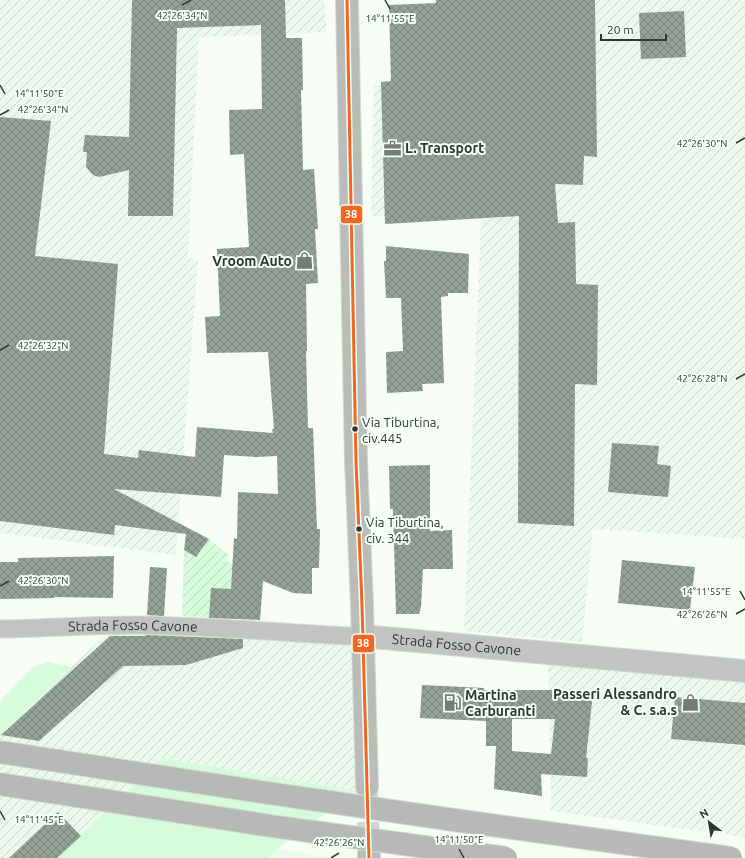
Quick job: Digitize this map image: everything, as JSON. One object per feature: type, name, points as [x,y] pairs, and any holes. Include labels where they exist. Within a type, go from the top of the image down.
[{"type":"highway","points":[[0,752],[408,813],[731,858]]},
{"type":"highway","points":[[0,784],[264,824],[506,858]]},
{"type":"main road","points":[[347,0],[356,454],[366,787]]},
{"type":"street","name":"Strada Fosso Cavone","points":[[0,630],[112,625],[226,628],[362,636],[745,671]]},
{"type":"shaded area","points":[[0,0],[324,0],[327,32],[199,37],[188,257],[198,261],[176,555],[0,533]]},
{"type":"shaded area","points":[[433,0],[745,0],[745,539],[593,529],[582,642],[464,631],[481,219],[371,216],[374,85],[435,84]]},
{"type":"shaded area","points":[[110,631],[252,633],[352,646],[356,791],[162,758],[57,858],[0,858],[0,736]]},
{"type":"shaded area","points":[[548,663],[745,679],[745,837],[551,811]]},
{"type":"shaded area","points":[[277,849],[332,858],[268,858]]},
{"type":"green space","points":[[209,539],[229,555],[226,560],[258,583],[219,618],[182,616],[184,550],[196,557]]},
{"type":"green space","points":[[49,662],[71,667],[0,736],[0,701],[33,667]]},
{"type":"green space","points":[[162,758],[356,791],[277,849],[268,858],[57,858]]},
{"type":"building","points":[[132,0],[285,0],[286,38],[302,38],[303,90],[301,90],[303,170],[314,169],[318,229],[315,229],[318,283],[306,284],[306,351],[308,428],[313,428],[317,529],[320,529],[319,568],[312,568],[312,594],[293,593],[263,581],[260,620],[209,618],[211,588],[231,589],[234,538],[237,539],[238,492],[278,494],[277,456],[256,457],[224,455],[221,497],[114,489],[209,539],[196,557],[184,550],[186,534],[115,525],[114,535],[0,521],[0,117],[51,121],[35,256],[118,264],[104,454],[138,458],[139,450],[195,457],[197,427],[273,433],[272,429],[274,429],[268,352],[207,353],[205,317],[220,316],[217,249],[249,247],[244,154],[230,155],[229,110],[262,109],[261,25],[177,28],[173,216],[128,216],[129,170],[99,177],[93,175],[86,167],[87,152],[83,152],[85,135],[129,137]]},
{"type":"building","points":[[436,0],[595,0],[597,157],[584,156],[583,185],[555,184],[558,223],[575,222],[576,284],[598,285],[597,385],[575,384],[574,526],[518,523],[519,216],[385,224],[381,82],[391,81],[389,5],[436,3]]},
{"type":"building","points":[[684,11],[686,57],[641,59],[639,13]]},
{"type":"building","points":[[386,246],[469,254],[468,293],[448,293],[448,296],[441,297],[444,383],[422,384],[423,391],[387,393],[386,352],[403,351],[401,298],[386,298],[384,261],[386,261]]},
{"type":"building","points":[[612,443],[659,446],[657,464],[671,466],[668,497],[608,492]]},
{"type":"building","points":[[430,465],[430,531],[452,530],[453,569],[423,569],[421,607],[419,614],[396,614],[393,509],[390,509],[389,466]]},
{"type":"building","points":[[114,556],[113,598],[54,597],[0,599],[0,562],[18,562],[18,558]]},
{"type":"building","points":[[622,560],[695,567],[690,610],[618,603]]},
{"type":"building","points":[[150,567],[167,568],[164,616],[147,615]]},
{"type":"building","points":[[146,635],[243,639],[243,648],[186,665],[123,666],[39,741],[1,735],[110,636]]},
{"type":"building","points":[[422,685],[484,688],[484,690],[558,689],[593,693],[586,758],[588,758],[587,777],[541,774],[542,796],[494,789],[496,746],[486,746],[486,721],[420,718]],"holes":[[[512,719],[555,719],[551,754],[512,751]]]},
{"type":"building","points":[[675,697],[745,703],[745,745],[671,739]]},
{"type":"building","points":[[58,812],[81,836],[57,858],[9,858]]},
{"type":"tunnel","points":[[367,789],[369,854]]},
{"type":"transit line","name":"38","points":[[347,0],[356,462],[362,605],[369,858]]},
{"type":"place","name":"L. Transport","points":[[392,148]]},
{"type":"place","name":"Vroom Auto","points":[[305,261]]},
{"type":"place","name":"Via Tiburtina, civ.445","points":[[355,429]]},
{"type":"place","name":"Via Tiburtina, civ. 344","points":[[359,529]]},
{"type":"place","name":"Passeri Alessandro & C. s.a.s","points":[[690,702]]},
{"type":"place","name":"Martina Carburanti","points":[[452,703]]}]
